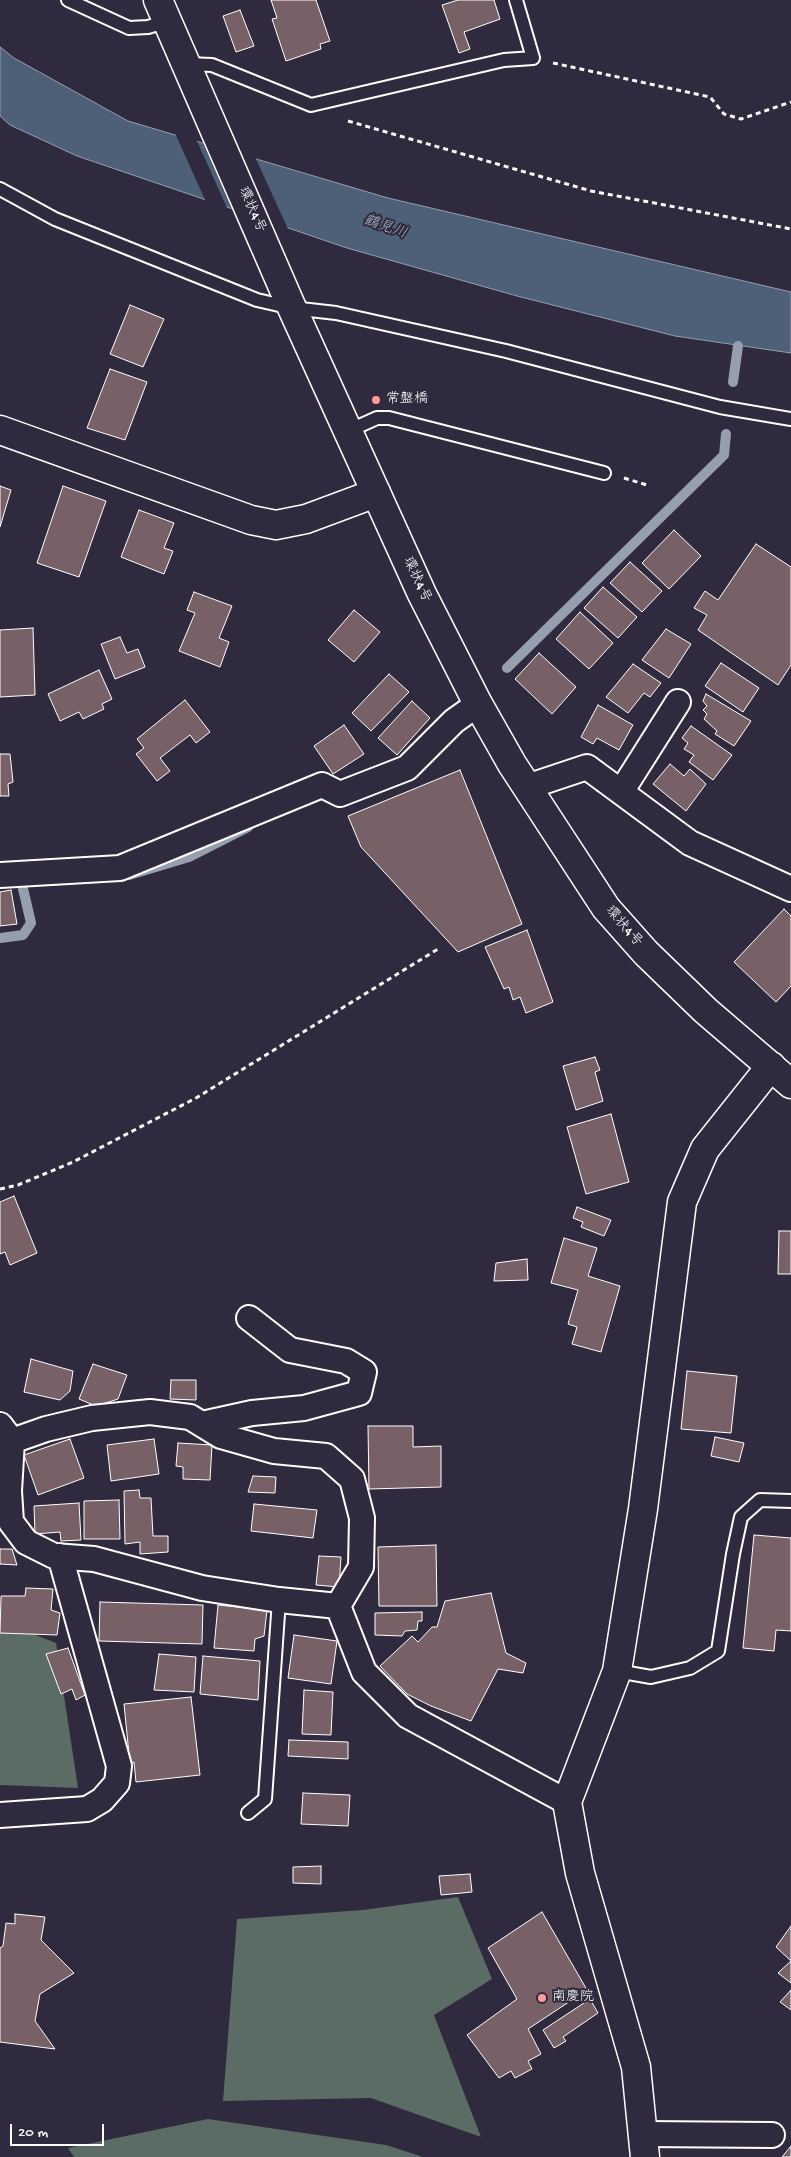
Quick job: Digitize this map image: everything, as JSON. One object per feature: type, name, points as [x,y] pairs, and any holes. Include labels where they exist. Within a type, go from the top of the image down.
[{"type":"street","name":"環状4号","points":[[163,11],[376,493],[422,594],[478,704],[527,787],[606,908],[646,953],[706,1011],[791,1084]]},
{"type":"street","points":[[0,430],[251,520],[276,525],[306,519],[376,493]]},
{"type":"street","points":[[621,792],[678,702]]},
{"type":"street","points":[[0,875],[120,868],[322,784],[340,794],[407,768],[454,721],[478,704]]},
{"type":"street","points":[[527,787],[587,767],[690,843],[790,885]]},
{"type":"street","points":[[771,1066],[705,1149],[682,1202],[643,1508],[617,1671],[567,1802],[580,1873],[636,2066],[644,2146],[772,2135]]},
{"type":"street","points":[[202,1424],[252,1413],[304,1408],[359,1393],[364,1372],[346,1361],[290,1350],[249,1318]]},
{"type":"street","points":[[150,1412],[190,1417],[221,1436],[274,1451],[326,1456],[352,1479],[362,1518],[361,1567],[338,1606],[279,1600],[202,1588],[94,1559],[54,1556],[26,1542],[11,1522],[6,1433],[46,1428],[92,1418],[150,1412]]},
{"type":"street","points":[[0,1815],[87,1809],[102,1800],[117,1784],[119,1766],[60,1556]]},
{"type":"street","points":[[338,1606],[364,1672],[408,1716],[567,1802]]},
{"type":"lane","points":[[68,0],[129,28],[148,27],[163,11]]},
{"type":"lane","points":[[187,64],[212,65],[311,105],[504,60],[533,58],[516,0]]},
{"type":"lane","points":[[0,189],[55,219],[225,289],[257,300],[290,300],[336,313],[506,351],[720,406],[791,419]]},
{"type":"lane","points":[[348,431],[377,418],[389,418],[604,473]]},
{"type":"lane","points":[[617,1671],[651,1677],[690,1668],[718,1651],[733,1554],[742,1517],[760,1500],[791,1502]]},
{"type":"lane","points":[[248,1813],[265,1799],[279,1600]]},
{"type":"path","points":[[533,58],[710,98],[724,114],[741,119],[791,102]]},
{"type":"path","points":[[311,105],[358,124],[591,191],[791,229]]},
{"type":"path","points":[[0,1189],[18,1185],[73,1162],[196,1098],[438,948]]},
{"type":"green space","points":[[0,1621],[56,1643],[78,1788],[0,1785]]},
{"type":"green space","points":[[458,1897],[492,1979],[434,2015],[481,2137],[371,2098],[223,2101],[237,1919],[363,1910]]},
{"type":"green space","points":[[208,2119],[386,2145],[423,2157],[74,2157],[68,2148]]},
{"type":"water","name":"鶴見川","points":[[0,47],[14,58],[128,121],[388,198],[791,292],[791,353],[675,336],[517,296],[347,248],[77,156],[10,125],[0,116]]},
{"type":"pier","points":[[175,133],[196,139],[228,210],[206,202]]},
{"type":"pier","points":[[202,141],[255,157],[289,231],[233,212]]},
{"type":"building","points":[[271,0],[316,0],[330,41],[320,44],[321,49],[286,61],[272,19],[277,18]]},
{"type":"building","points":[[458,0],[494,0],[500,19],[464,32],[470,49],[459,53],[442,5]]},
{"type":"building","points":[[240,10],[254,46],[236,52],[223,16]]},
{"type":"building","points":[[130,305],[164,319],[143,367],[110,354]]},
{"type":"building","points":[[110,369],[147,382],[125,440],[87,428]]},
{"type":"building","points":[[0,486],[11,490],[0,527]]},
{"type":"building","points":[[63,486],[106,501],[79,577],[37,563]]},
{"type":"building","points":[[139,510],[174,523],[164,548],[173,551],[164,574],[121,557]]},
{"type":"building","points":[[674,530],[701,556],[669,589],[642,563]]},
{"type":"building","points":[[756,544],[791,567],[791,665],[778,685],[698,630],[707,615],[694,608],[705,591],[718,600]]},
{"type":"building","points":[[630,562],[662,591],[642,612],[610,583]]},
{"type":"building","points":[[603,587],[637,617],[618,638],[584,608]]},
{"type":"building","points":[[194,592],[232,606],[219,638],[229,642],[220,667],[179,651],[195,613],[187,610]]},
{"type":"building","points":[[354,610],[380,632],[354,662],[328,640]]},
{"type":"building","points":[[580,612],[613,643],[589,669],[556,639]]},
{"type":"building","points":[[33,628],[35,695],[0,697],[0,630]]},
{"type":"building","points":[[666,629],[691,644],[669,678],[642,660]]},
{"type":"building","points":[[120,637],[127,653],[138,649],[145,667],[115,679],[101,644]]},
{"type":"building","points":[[539,653],[576,687],[552,714],[515,679]]},
{"type":"building","points":[[721,663],[759,688],[743,712],[705,686]]},
{"type":"building","points":[[633,664],[661,683],[650,697],[644,693],[628,713],[606,697]]},
{"type":"building","points":[[99,670],[112,699],[102,704],[104,709],[83,719],[79,712],[60,721],[48,694]]},
{"type":"building","points":[[389,674],[409,692],[371,731],[352,713]]},
{"type":"building","points":[[706,694],[751,721],[734,746],[715,734],[717,731],[704,719],[707,714],[703,710],[707,706],[703,701]]},
{"type":"building","points":[[185,700],[210,732],[196,743],[190,735],[160,758],[170,771],[157,781],[136,754],[144,748],[137,739]]},
{"type":"building","points":[[412,701],[430,718],[397,755],[378,738]]},
{"type":"building","points":[[598,705],[633,725],[619,750],[597,738],[593,744],[581,737]]},
{"type":"building","points":[[344,725],[364,754],[333,774],[314,746]]},
{"type":"building","points":[[691,726],[732,755],[713,780],[689,762],[694,755],[684,749],[688,743],[682,738]]},
{"type":"building","points":[[0,754],[10,754],[13,782],[8,784],[9,796],[0,796]]},
{"type":"building","points":[[670,764],[684,776],[690,769],[706,784],[686,811],[653,784]]},
{"type":"building","points":[[460,770],[522,924],[458,952],[361,847],[348,816]]},
{"type":"building","points":[[11,890],[17,924],[0,926],[0,892]]},
{"type":"building","points":[[784,909],[791,916],[791,986],[776,1002],[734,962]]},
{"type":"building","points":[[527,930],[553,1002],[526,1013],[520,997],[513,1000],[509,987],[504,989],[485,947]]},
{"type":"building","points":[[595,1057],[600,1070],[595,1072],[603,1101],[576,1110],[563,1066]]},
{"type":"building","points":[[611,1114],[629,1182],[586,1194],[567,1127]]},
{"type":"building","points":[[14,1196],[37,1253],[10,1265],[5,1252],[0,1254],[0,1202]]},
{"type":"building","points":[[577,1207],[611,1220],[604,1236],[581,1227],[583,1222],[573,1218]]},
{"type":"building","points":[[779,1231],[791,1231],[791,1274],[778,1274]]},
{"type":"building","points":[[564,1238],[597,1248],[588,1276],[620,1286],[601,1352],[572,1344],[577,1327],[568,1324],[578,1290],[551,1283]]},
{"type":"building","points":[[527,1259],[528,1280],[494,1281],[496,1263]]},
{"type":"building","points":[[31,1359],[73,1371],[70,1391],[60,1400],[24,1392]]},
{"type":"building","points":[[93,1364],[127,1375],[118,1399],[96,1406],[79,1399]]},
{"type":"building","points":[[687,1371],[737,1376],[731,1433],[681,1429]]},
{"type":"building","points":[[171,1380],[196,1380],[196,1400],[170,1399]]},
{"type":"building","points":[[368,1426],[413,1426],[413,1447],[441,1446],[441,1487],[369,1489]]},
{"type":"building","points":[[715,1437],[744,1443],[739,1462],[711,1456]]},
{"type":"building","points":[[70,1439],[84,1478],[38,1495],[24,1455]]},
{"type":"building","points":[[154,1439],[159,1474],[111,1481],[107,1445]]},
{"type":"building","points":[[178,1443],[212,1445],[210,1480],[183,1479],[183,1467],[176,1466]]},
{"type":"building","points":[[253,1476],[276,1477],[275,1493],[248,1492]]},
{"type":"building","points":[[139,1490],[140,1498],[151,1498],[153,1536],[168,1536],[168,1552],[140,1554],[140,1542],[125,1544],[124,1491]]},
{"type":"building","points":[[119,1500],[120,1539],[84,1539],[84,1501]]},
{"type":"building","points":[[79,1503],[81,1540],[61,1541],[60,1532],[35,1534],[34,1506]]},
{"type":"building","points":[[254,1504],[317,1510],[313,1538],[251,1531]]},
{"type":"building","points":[[754,1535],[791,1538],[791,1631],[776,1630],[774,1651],[743,1648]]},
{"type":"building","points":[[436,1545],[437,1606],[379,1606],[378,1547]]},
{"type":"building","points":[[0,1549],[12,1549],[17,1565],[0,1564]]},
{"type":"building","points":[[319,1556],[341,1557],[339,1587],[316,1585]]},
{"type":"building","points":[[26,1588],[53,1589],[51,1610],[60,1613],[57,1635],[0,1633],[1,1596],[25,1596]]},
{"type":"building","points":[[491,1593],[506,1653],[526,1663],[523,1673],[498,1669],[471,1721],[431,1706],[407,1694],[380,1666],[412,1636],[418,1642],[432,1627],[437,1627],[445,1601]]},
{"type":"building","points":[[100,1602],[203,1605],[202,1644],[99,1641]]},
{"type":"building","points":[[218,1605],[267,1610],[264,1636],[255,1639],[254,1651],[214,1648]]},
{"type":"building","points":[[422,1612],[422,1621],[418,1621],[417,1630],[405,1631],[402,1636],[375,1635],[375,1613]]},
{"type":"building","points":[[294,1635],[337,1641],[331,1684],[288,1678]]},
{"type":"building","points":[[68,1648],[85,1695],[76,1700],[72,1689],[61,1694],[46,1654]]},
{"type":"building","points":[[159,1654],[196,1657],[194,1692],[154,1690]]},
{"type":"building","points":[[203,1656],[260,1661],[258,1700],[200,1694]]},
{"type":"building","points":[[304,1690],[333,1692],[331,1735],[302,1734]]},
{"type":"building","points":[[191,1697],[200,1775],[136,1782],[134,1762],[130,1764],[124,1704]]},
{"type":"building","points":[[289,1740],[348,1742],[348,1759],[288,1756]]},
{"type":"building","points":[[303,1793],[350,1795],[348,1826],[301,1824]]},
{"type":"building","points":[[321,1866],[321,1884],[293,1883],[293,1867]]},
{"type":"building","points":[[470,1874],[472,1892],[441,1895],[439,1876]]},
{"type":"building","points":[[542,1912],[587,1990],[528,2029],[541,2054],[528,2061],[532,2069],[515,2078],[511,2071],[499,2078],[467,2035],[517,1999],[488,1948]]},
{"type":"building","points":[[15,1914],[45,1917],[41,1940],[74,1973],[40,1994],[35,2021],[55,2049],[0,2042],[0,1948],[3,1946],[6,1923],[15,1924]]},
{"type":"building","points":[[791,1926],[791,1961],[776,1947]]},
{"type":"building","points":[[791,1961],[791,1983],[778,1973]]},
{"type":"building","points":[[791,1990],[791,2010],[780,2002]]},
{"type":"building","points":[[590,1999],[598,2013],[563,2037],[566,2041],[554,2048],[543,2030]]},
{"type":"building","points":[[791,2146],[791,2157],[782,2157]]},
{"type":"waterway","points":[[733,382],[738,346]]},
{"type":"waterway","points":[[507,668],[724,455],[726,434]]},
{"type":"waterway","points":[[129,875],[189,857],[248,827]]},
{"type":"waterway","points":[[0,938],[23,935],[31,923],[21,880]]},
{"type":"place","name":"常盤橋","points":[[376,400]]},
{"type":"place","name":"南慶院","points":[[542,1998]]}]
